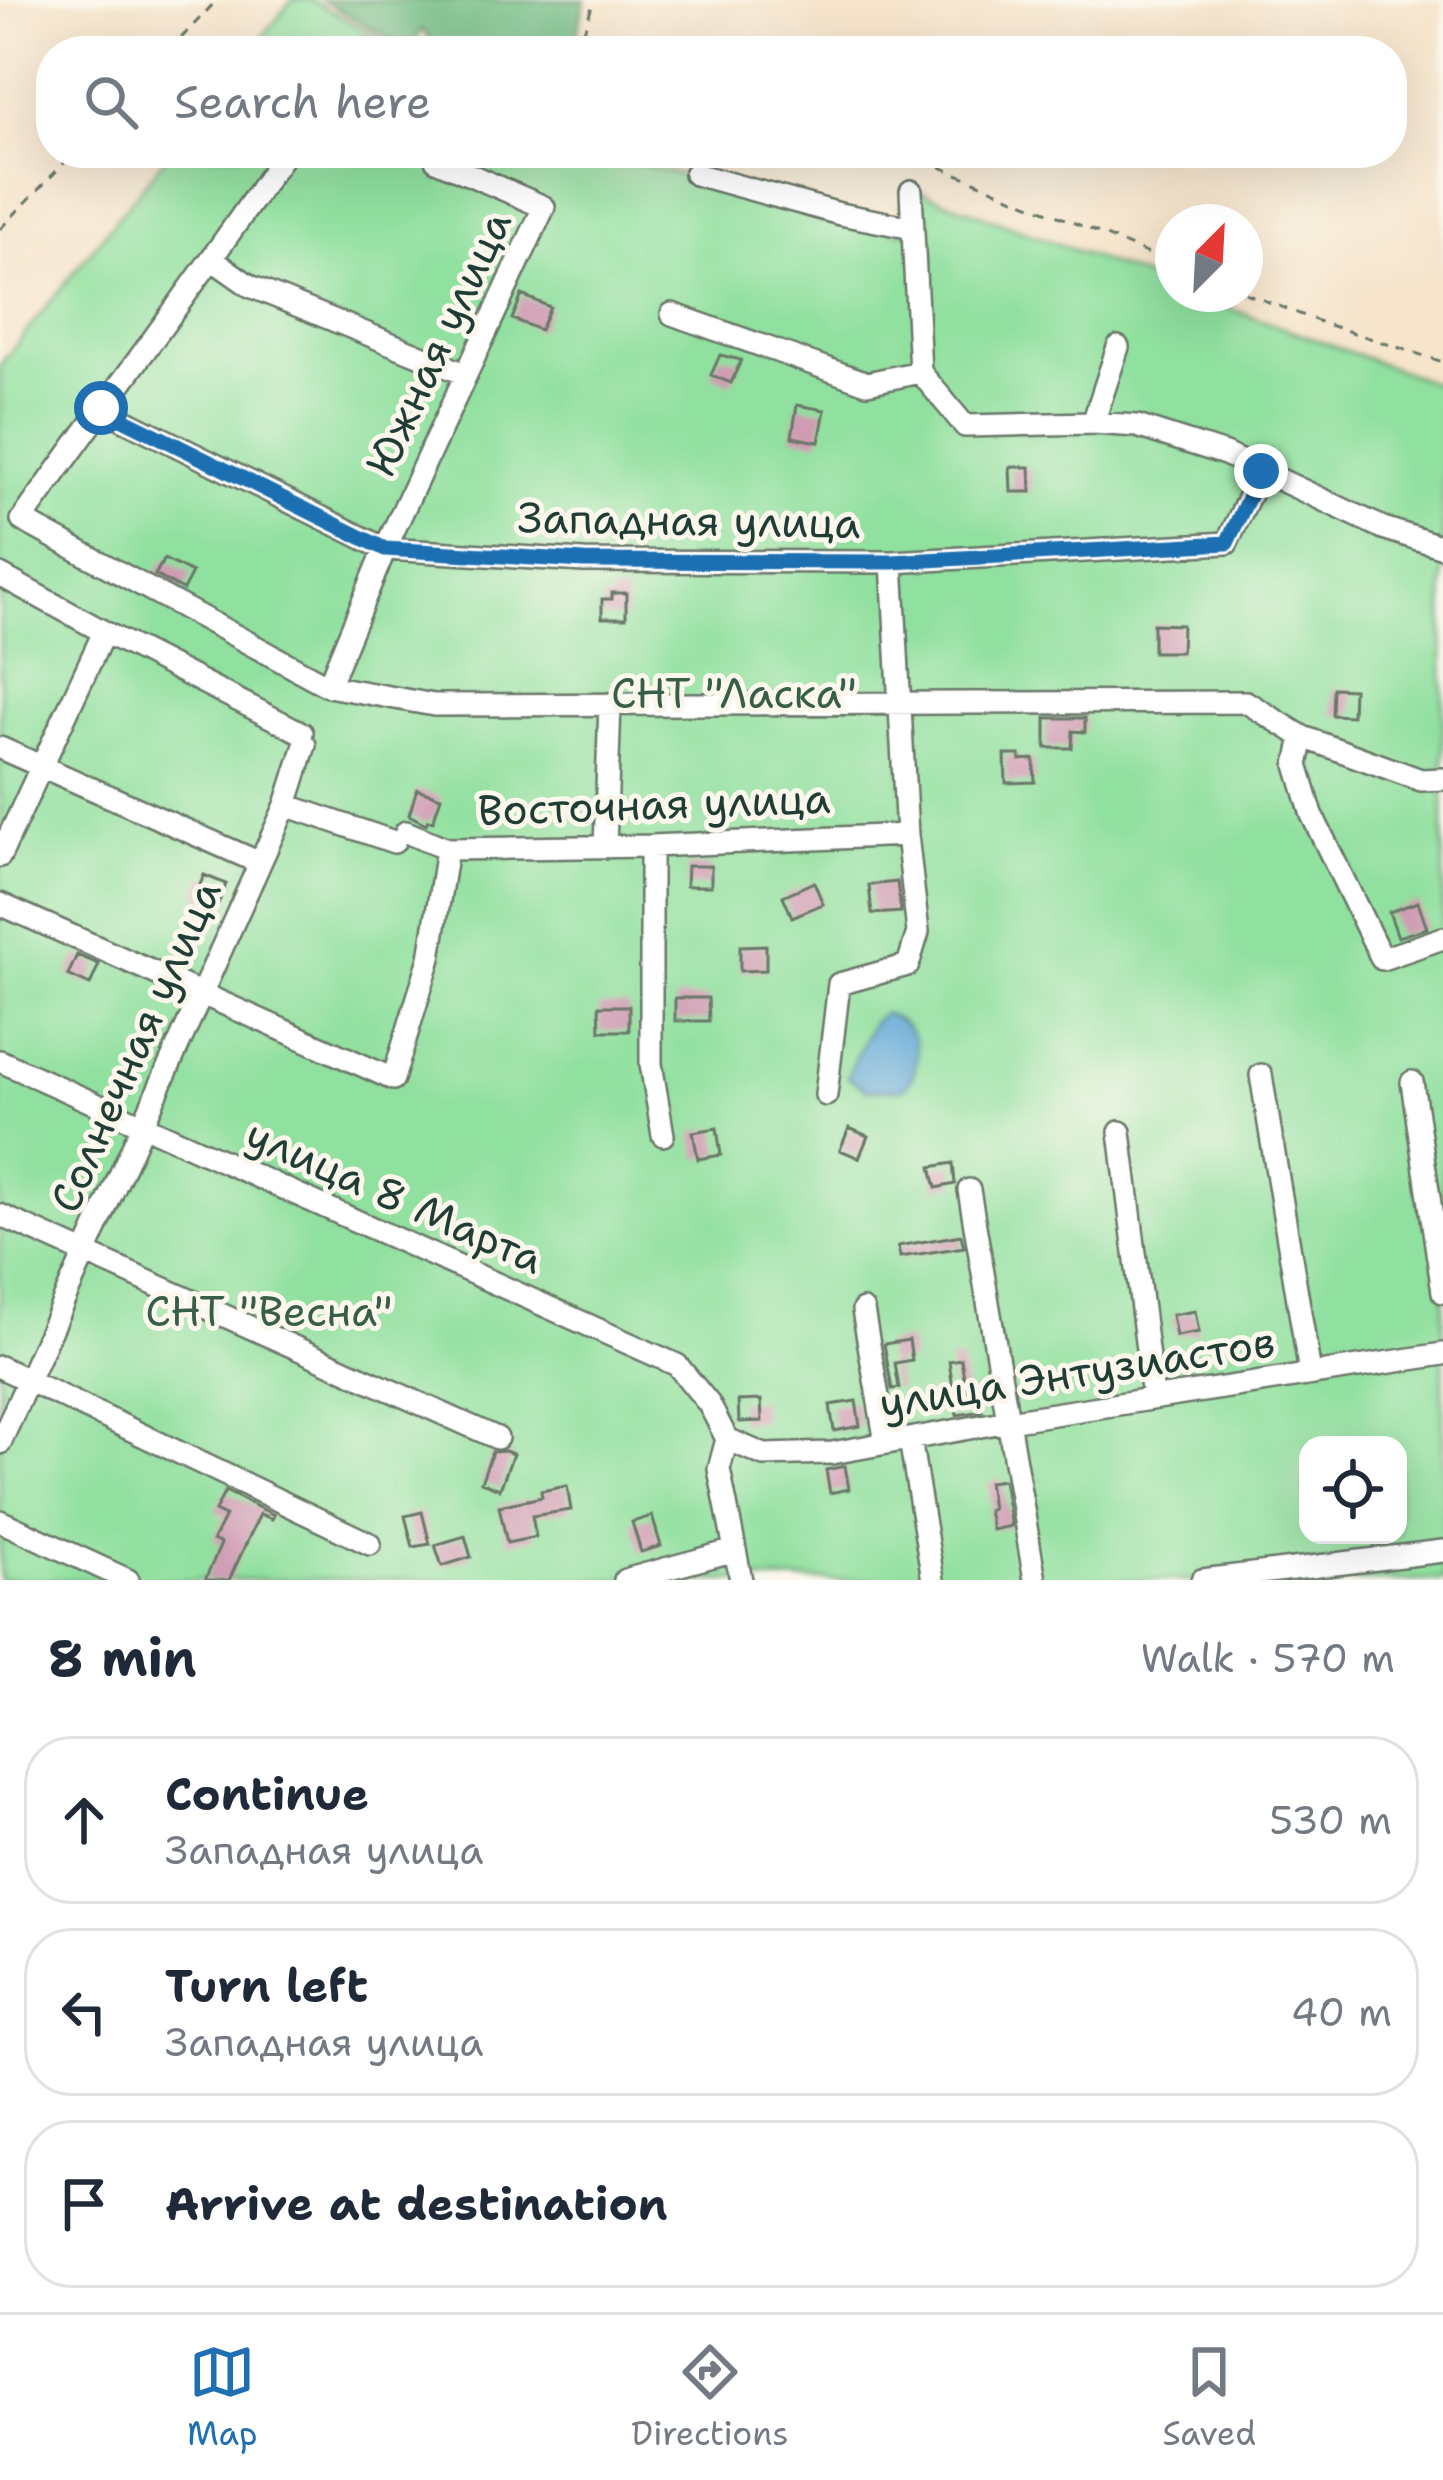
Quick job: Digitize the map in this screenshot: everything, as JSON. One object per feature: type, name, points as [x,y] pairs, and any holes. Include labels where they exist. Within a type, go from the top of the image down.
[{"type":"street","points":[[275,168],[22,520],[328,686],[434,705],[1246,702],[1303,737],[1421,780],[1443,778]]},
{"type":"street","name":"Южная улица","points":[[328,686],[385,549],[544,207],[454,168]]},
{"type":"street","points":[[695,174],[913,229]]},
{"type":"street","points":[[911,191],[920,372],[965,426],[1137,426],[1225,454],[1383,528],[1443,547]]},
{"type":"street","points":[[213,260],[250,286],[465,374]]},
{"type":"street","points":[[672,314],[867,383],[920,372]]},
{"type":"street","points":[[1093,423],[1118,346]]},
{"type":"street","name":"Западная улица","points":[[101,408],[385,549],[584,561],[892,562],[1227,543],[1261,471]]},
{"type":"street","points":[[826,1095],[839,984],[908,964],[919,932],[907,835],[892,562]]},
{"type":"street","points":[[0,575],[104,632],[0,856]]},
{"type":"street","name":"Солнечная улица","points":[[0,1443],[286,805],[304,739],[104,632]]},
{"type":"street","points":[[604,847],[610,704]]},
{"type":"street","points":[[1303,737],[1297,765],[1312,815],[1382,959],[1443,938]]},
{"type":"street","points":[[0,748],[260,863]]},
{"type":"street","name":"Восточная улица","points":[[286,805],[447,849],[907,835]]},
{"type":"street","points":[[651,846],[651,1064],[663,1135]]},
{"type":"street","points":[[0,904],[393,1079],[430,958],[447,849]]},
{"type":"street","name":"улица 8 Марта","points":[[0,1061],[677,1365],[709,1404],[727,1439]]},
{"type":"street","points":[[1261,1075],[1310,1373]]},
{"type":"street","points":[[1412,1082],[1443,1292]]},
{"type":"street","points":[[1120,1132],[1154,1398]]},
{"type":"street","points":[[969,1190],[1035,1580]]},
{"type":"street","points":[[0,1215],[497,1438]]},
{"type":"street","points":[[863,1310],[886,1443]]},
{"type":"street","name":"улица Энтузиастов","points":[[727,1439],[764,1455],[832,1453],[1443,1354]]},
{"type":"street","points":[[0,1367],[370,1544]]},
{"type":"street","points":[[727,1439],[719,1469],[740,1580]]},
{"type":"street","points":[[910,1439],[934,1580]]},
{"type":"street","points":[[0,1521],[128,1580]]},
{"type":"street","points":[[625,1580],[735,1550]]},
{"type":"street","points":[[1202,1580],[1443,1551]]},
{"type":"path","points":[[184,36],[217,0]]},
{"type":"path","points":[[582,36],[594,0]]},
{"type":"path","points":[[0,229],[59,168]]},
{"type":"path","points":[[944,168],[1155,256]]},
{"type":"path","points":[[1263,299],[1443,362]]},
{"type":"green space","points":[[292,0],[311,0],[375,36],[263,36]]},
{"type":"green space","points":[[322,0],[585,0],[577,36],[427,36],[422,29],[418,36],[385,36]]},
{"type":"green space","name":"СНТ \"Ласка\"","points":[[157,168],[654,168],[901,233],[906,186],[1155,281],[1155,312],[1240,312],[1443,386],[1443,1580],[0,1580],[0,365]]},
{"type":"water","points":[[884,1013],[900,1022],[913,1038],[915,1065],[903,1089],[867,1090],[847,1077],[872,1022]]},
{"type":"building","points":[[522,295],[550,307],[540,330],[512,319]]},
{"type":"building","points":[[720,355],[741,360],[731,383],[711,375]]},
{"type":"building","points":[[797,405],[825,410],[819,442],[792,437]]},
{"type":"building","points":[[1010,467],[1030,467],[1031,492],[1011,492]]},
{"type":"building","points":[[164,559],[192,573],[183,590],[155,575]]},
{"type":"building","points":[[612,593],[626,593],[626,618],[602,618],[602,599],[612,599]]},
{"type":"building","points":[[1153,624],[1182,625],[1181,652],[1153,652]]},
{"type":"building","points":[[1333,688],[1353,689],[1352,716],[1332,715]]},
{"type":"building","points":[[1046,718],[1085,718],[1085,732],[1073,731],[1072,748],[1046,748]]},
{"type":"building","points":[[1005,755],[1034,759],[1035,782],[1006,783]]},
{"type":"building","points":[[417,789],[441,797],[433,821],[426,824],[409,815]]},
{"type":"building","points":[[687,866],[711,866],[711,886],[686,886]]},
{"type":"building","points":[[204,875],[226,884],[218,904],[196,895]]},
{"type":"building","points":[[814,882],[823,904],[792,917],[783,896]]},
{"type":"building","points":[[897,882],[901,912],[872,914],[869,885]]},
{"type":"building","points":[[1418,902],[1427,928],[1398,937],[1389,912]]},
{"type":"building","points":[[766,945],[766,970],[740,971],[740,946]]},
{"type":"building","points":[[77,955],[99,964],[90,985],[68,975]]},
{"type":"building","points":[[675,998],[708,998],[709,1021],[675,1021]]},
{"type":"building","points":[[599,1006],[629,1006],[629,1031],[600,1031]]},
{"type":"building","points":[[717,1128],[721,1155],[698,1159],[693,1132]]},
{"type":"building","points":[[849,1128],[868,1136],[859,1158],[840,1150]]},
{"type":"building","points":[[953,1163],[955,1184],[936,1188],[931,1167]]},
{"type":"building","points":[[961,1235],[964,1247],[900,1257],[898,1246]]},
{"type":"building","points":[[1195,1311],[1199,1332],[1176,1336],[1172,1315]]},
{"type":"building","points":[[909,1340],[912,1360],[895,1363],[899,1388],[892,1389],[884,1344]]},
{"type":"building","points":[[961,1359],[967,1396],[979,1394],[982,1411],[957,1415],[949,1361]]},
{"type":"building","points":[[761,1400],[762,1421],[739,1422],[738,1401]]},
{"type":"building","points":[[856,1401],[860,1426],[834,1431],[830,1405]]},
{"type":"building","points":[[492,1452],[513,1454],[500,1489],[481,1482]]},
{"type":"building","points":[[845,1466],[849,1489],[830,1493],[826,1470]]},
{"type":"building","points":[[1003,1480],[1011,1526],[992,1530],[988,1482]]},
{"type":"building","points":[[567,1486],[571,1510],[532,1516],[536,1537],[507,1543],[499,1506]]},
{"type":"building","points":[[225,1491],[274,1515],[272,1519],[260,1514],[229,1580],[205,1580],[221,1544],[213,1540],[225,1516],[215,1511]]},
{"type":"building","points":[[422,1512],[430,1544],[413,1547],[405,1516]]},
{"type":"building","points":[[652,1516],[661,1546],[641,1552],[632,1522]]},
{"type":"building","points":[[465,1536],[471,1557],[442,1566],[435,1545]]},
{"type":"route","points":[[101,408],[385,549],[584,561],[892,562],[1227,543],[1261,471]]},
{"type":"park label","name":"СНТ \"Весна\"","points":[[269,1311]]}]
